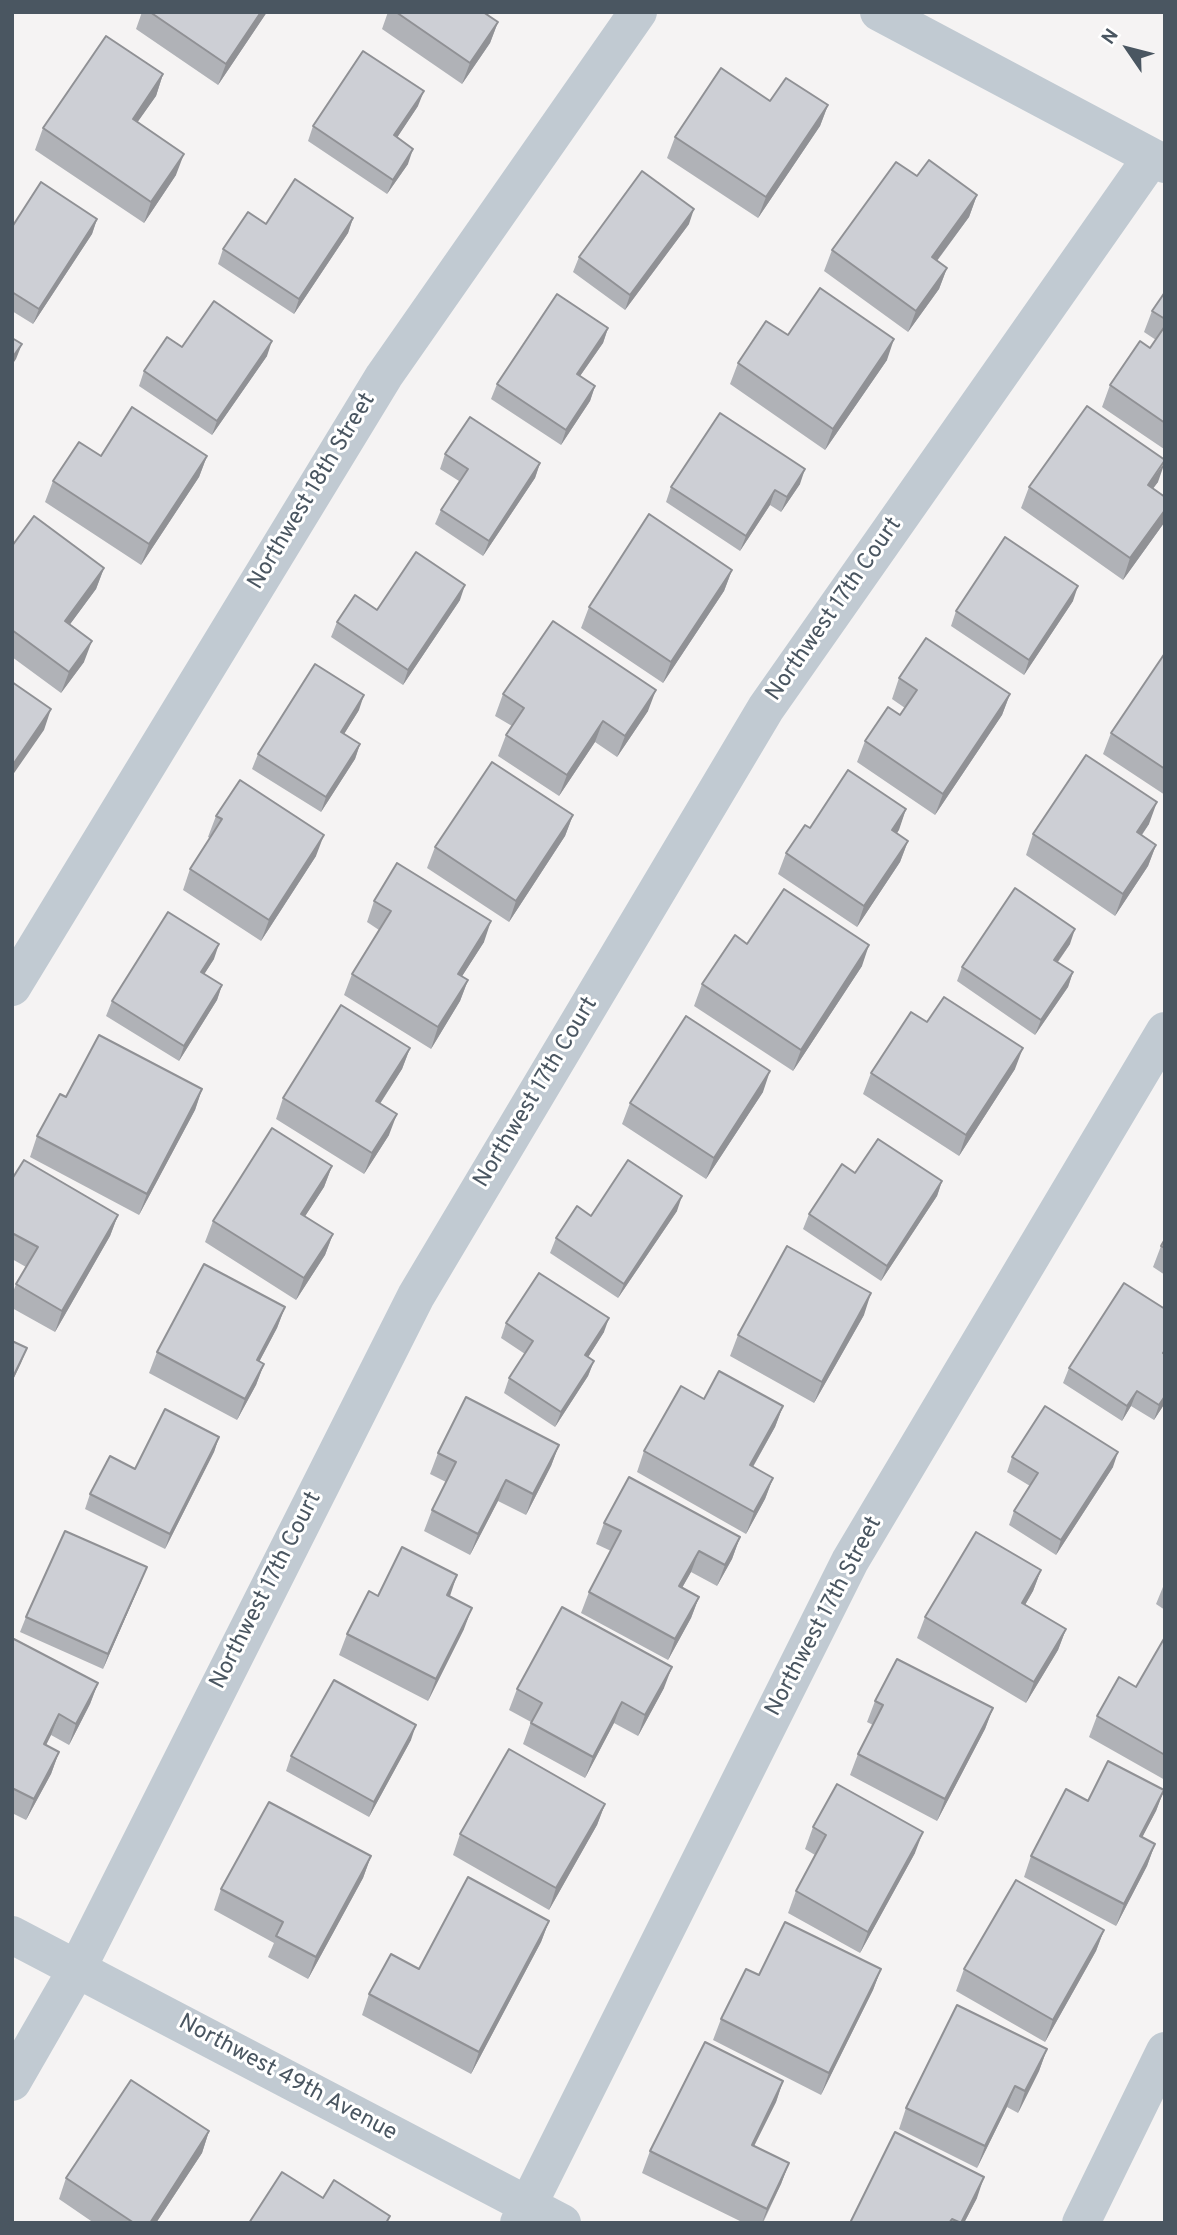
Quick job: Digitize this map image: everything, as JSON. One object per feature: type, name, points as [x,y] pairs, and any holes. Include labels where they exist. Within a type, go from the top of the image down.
[{"type":"street","name":"Northwest 18th Street","points":[[12,987],[383,376],[638,12]]},
{"type":"street","points":[[879,12],[1158,160]]},
{"type":"street","name":"Northwest 17th Court","points":[[12,2082],[77,1969],[416,1296],[766,708],[1158,160]]},
{"type":"street","name":"Northwest 17th Street","points":[[537,2217],[850,1561],[1165,1031]]},
{"type":"street","name":"Northwest 49th Avenue","points":[[12,1935],[537,2217]]},
{"type":"street","points":[[1081,2223],[1165,2051]]},
{"type":"building","points":[[150,12],[261,12],[226,64]]},
{"type":"building","points":[[396,12],[483,12],[498,22],[470,63]]},
{"type":"building","points":[[106,36],[163,74],[133,119],[184,154],[151,202],[43,128]]},
{"type":"building","points":[[363,51],[424,91],[394,135],[413,149],[393,180],[313,126]]},
{"type":"building","points":[[721,68],[770,101],[786,78],[828,105],[766,197],[675,137]]},
{"type":"building","points":[[929,160],[977,195],[932,257],[947,268],[916,311],[832,250],[896,162],[917,176]]},
{"type":"building","points":[[642,171],[694,209],[630,295],[579,257]]},
{"type":"building","points":[[295,179],[353,218],[299,299],[223,249],[248,212],[266,224]]},
{"type":"building","points":[[41,182],[97,219],[39,309],[12,292],[12,227]]},
{"type":"building","points":[[820,288],[894,339],[833,429],[738,363],[766,321],[788,335]]},
{"type":"building","points":[[1165,292],[1165,319],[1152,311]]},
{"type":"building","points":[[557,294],[608,328],[577,374],[595,386],[566,430],[497,384]]},
{"type":"building","points":[[214,301],[272,341],[217,421],[144,371],[167,337],[182,347]]},
{"type":"building","points":[[1165,326],[1165,423],[1110,385],[1140,341],[1150,348]]},
{"type":"building","points":[[12,338],[22,344],[12,358]]},
{"type":"building","points":[[1087,406],[1165,460],[1148,485],[1165,497],[1165,510],[1130,558],[1029,487]]},
{"type":"building","points":[[132,407],[207,456],[149,544],[53,481],[79,442],[101,456]]},
{"type":"building","points":[[720,413],[805,469],[787,497],[775,490],[746,536],[671,487]]},
{"type":"building","points":[[470,417],[540,463],[489,541],[441,510],[468,469],[445,454]]},
{"type":"building","points":[[649,514],[732,570],[671,662],[589,607]]},
{"type":"building","points":[[34,516],[104,568],[65,621],[92,641],[69,672],[12,630],[12,546]]},
{"type":"building","points":[[1005,537],[1078,586],[1029,660],[956,611]]},
{"type":"building","points":[[416,552],[465,585],[408,670],[337,622],[355,595],[377,610]]},
{"type":"building","points":[[553,621],[656,690],[625,736],[603,721],[567,775],[506,735],[524,708],[503,694]]},
{"type":"building","points":[[926,638],[1010,694],[943,794],[865,741],[888,707],[900,715],[917,690],[899,678]]},
{"type":"building","points":[[1165,653],[1165,769],[1111,733]]},
{"type":"building","points":[[315,664],[364,695],[341,732],[360,744],[326,797],[258,754]]},
{"type":"building","points":[[12,682],[51,709],[12,766]]},
{"type":"building","points":[[1086,755],[1157,802],[1137,832],[1156,845],[1123,894],[1033,834]]},
{"type":"building","points":[[492,762],[573,815],[516,901],[435,847]]},
{"type":"building","points":[[848,770],[906,809],[892,830],[908,841],[864,906],[786,853],[805,825],[810,828]]},
{"type":"building","points":[[240,780],[324,835],[269,920],[190,869],[222,819],[216,816]]},
{"type":"building","points":[[397,863],[491,921],[458,974],[468,980],[438,1027],[352,974],[391,911],[374,901]]},
{"type":"building","points":[[1015,888],[1075,929],[1054,960],[1073,972],[1041,1020],[962,967]]},
{"type":"building","points":[[784,889],[869,945],[801,1050],[702,984],[735,935],[747,944]]},
{"type":"building","points":[[168,912],[219,944],[201,972],[222,985],[184,1046],[112,1001]]},
{"type":"building","points":[[944,997],[1023,1048],[966,1135],[871,1073],[911,1012],[927,1022]]},
{"type":"building","points":[[341,1005],[410,1048],[376,1101],[397,1114],[372,1153],[283,1098]]},
{"type":"building","points":[[686,1016],[770,1071],[714,1158],[630,1103]]},
{"type":"building","points":[[99,1035],[202,1089],[147,1194],[37,1136],[60,1094],[66,1097]]},
{"type":"building","points":[[272,1128],[332,1166],[301,1214],[333,1234],[304,1278],[213,1221]]},
{"type":"building","points":[[878,1139],[942,1181],[887,1266],[809,1214],[842,1164],[855,1173]]},
{"type":"building","points":[[24,1160],[118,1215],[62,1311],[16,1284],[38,1247],[12,1233],[12,1179]]},
{"type":"building","points":[[628,1160],[682,1196],[624,1284],[556,1238],[577,1206],[591,1216]]},
{"type":"building","points":[[787,1246],[871,1293],[822,1382],[738,1335]]},
{"type":"building","points":[[204,1264],[285,1307],[257,1360],[264,1364],[245,1399],[157,1352]]},
{"type":"building","points":[[539,1273],[609,1318],[585,1355],[594,1361],[561,1412],[509,1378],[533,1341],[506,1323]]},
{"type":"building","points":[[1124,1283],[1165,1309],[1165,1396],[1159,1405],[1137,1391],[1127,1406],[1069,1368]]},
{"type":"building","points":[[12,1341],[27,1348],[12,1379]]},
{"type":"building","points":[[719,1371],[783,1406],[750,1465],[773,1478],[754,1512],[644,1451],[681,1386],[704,1399]]},
{"type":"building","points":[[466,1397],[559,1445],[533,1494],[506,1480],[478,1534],[432,1510],[456,1462],[438,1453]]},
{"type":"building","points":[[1045,1406],[1118,1452],[1061,1540],[1014,1511],[1038,1473],[1012,1457]]},
{"type":"building","points":[[165,1409],[219,1437],[170,1534],[90,1494],[110,1456],[135,1469]]},
{"type":"building","points":[[629,1477],[740,1537],[725,1565],[699,1551],[679,1586],[699,1597],[675,1639],[589,1592],[621,1531],[604,1523]]},
{"type":"building","points":[[65,1531],[147,1567],[108,1654],[26,1617]]},
{"type":"building","points":[[976,1532],[1041,1570],[1022,1603],[1066,1629],[1034,1682],[925,1617]]},
{"type":"building","points":[[402,1547],[457,1575],[447,1595],[472,1608],[436,1679],[347,1634],[369,1591],[378,1596]]},
{"type":"building","points":[[562,1607],[672,1667],[645,1715],[622,1702],[593,1757],[531,1723],[542,1703],[517,1689]]},
{"type":"building","points":[[1165,1637],[1165,1755],[1097,1716],[1119,1677],[1136,1687]]},
{"type":"building","points":[[12,1638],[98,1683],[76,1724],[59,1714],[44,1744],[59,1752],[34,1799],[12,1788]]},
{"type":"building","points":[[897,1659],[993,1708],[945,1799],[858,1754],[883,1705],[875,1701]]},
{"type":"building","points":[[334,1680],[416,1725],[374,1802],[291,1756]]},
{"type":"building","points":[[509,1749],[605,1804],[556,1888],[460,1834]]},
{"type":"building","points":[[1108,1761],[1164,1790],[1140,1836],[1155,1844],[1124,1904],[1031,1856],[1066,1789],[1088,1801]]},
{"type":"building","points":[[837,1784],[923,1832],[868,1932],[796,1891],[826,1835],[813,1827]]},
{"type":"building","points":[[269,1802],[371,1856],[316,1957],[276,1936],[283,1922],[221,1889]]},
{"type":"building","points":[[468,1877],[549,1921],[479,2052],[369,1994],[391,1954],[419,1969]]},
{"type":"building","points":[[1016,1880],[1104,1930],[1053,2020],[964,1969]]},
{"type":"building","points":[[785,1922],[881,1969],[829,2073],[721,2019],[746,1969],[759,1975]]},
{"type":"building","points":[[957,2005],[1047,2049],[1025,2091],[1015,2086],[985,2146],[906,2108]]},
{"type":"building","points":[[705,2042],[783,2081],[752,2145],[789,2163],[767,2209],[650,2151]]},
{"type":"building","points":[[131,2080],[209,2131],[150,2223],[134,2223],[66,2178]]},
{"type":"building","points":[[895,2132],[984,2177],[961,2223],[952,2219],[949,2223],[850,2223]]},
{"type":"building","points":[[282,2172],[323,2198],[334,2180],[390,2216],[386,2223],[249,2223]]}]
